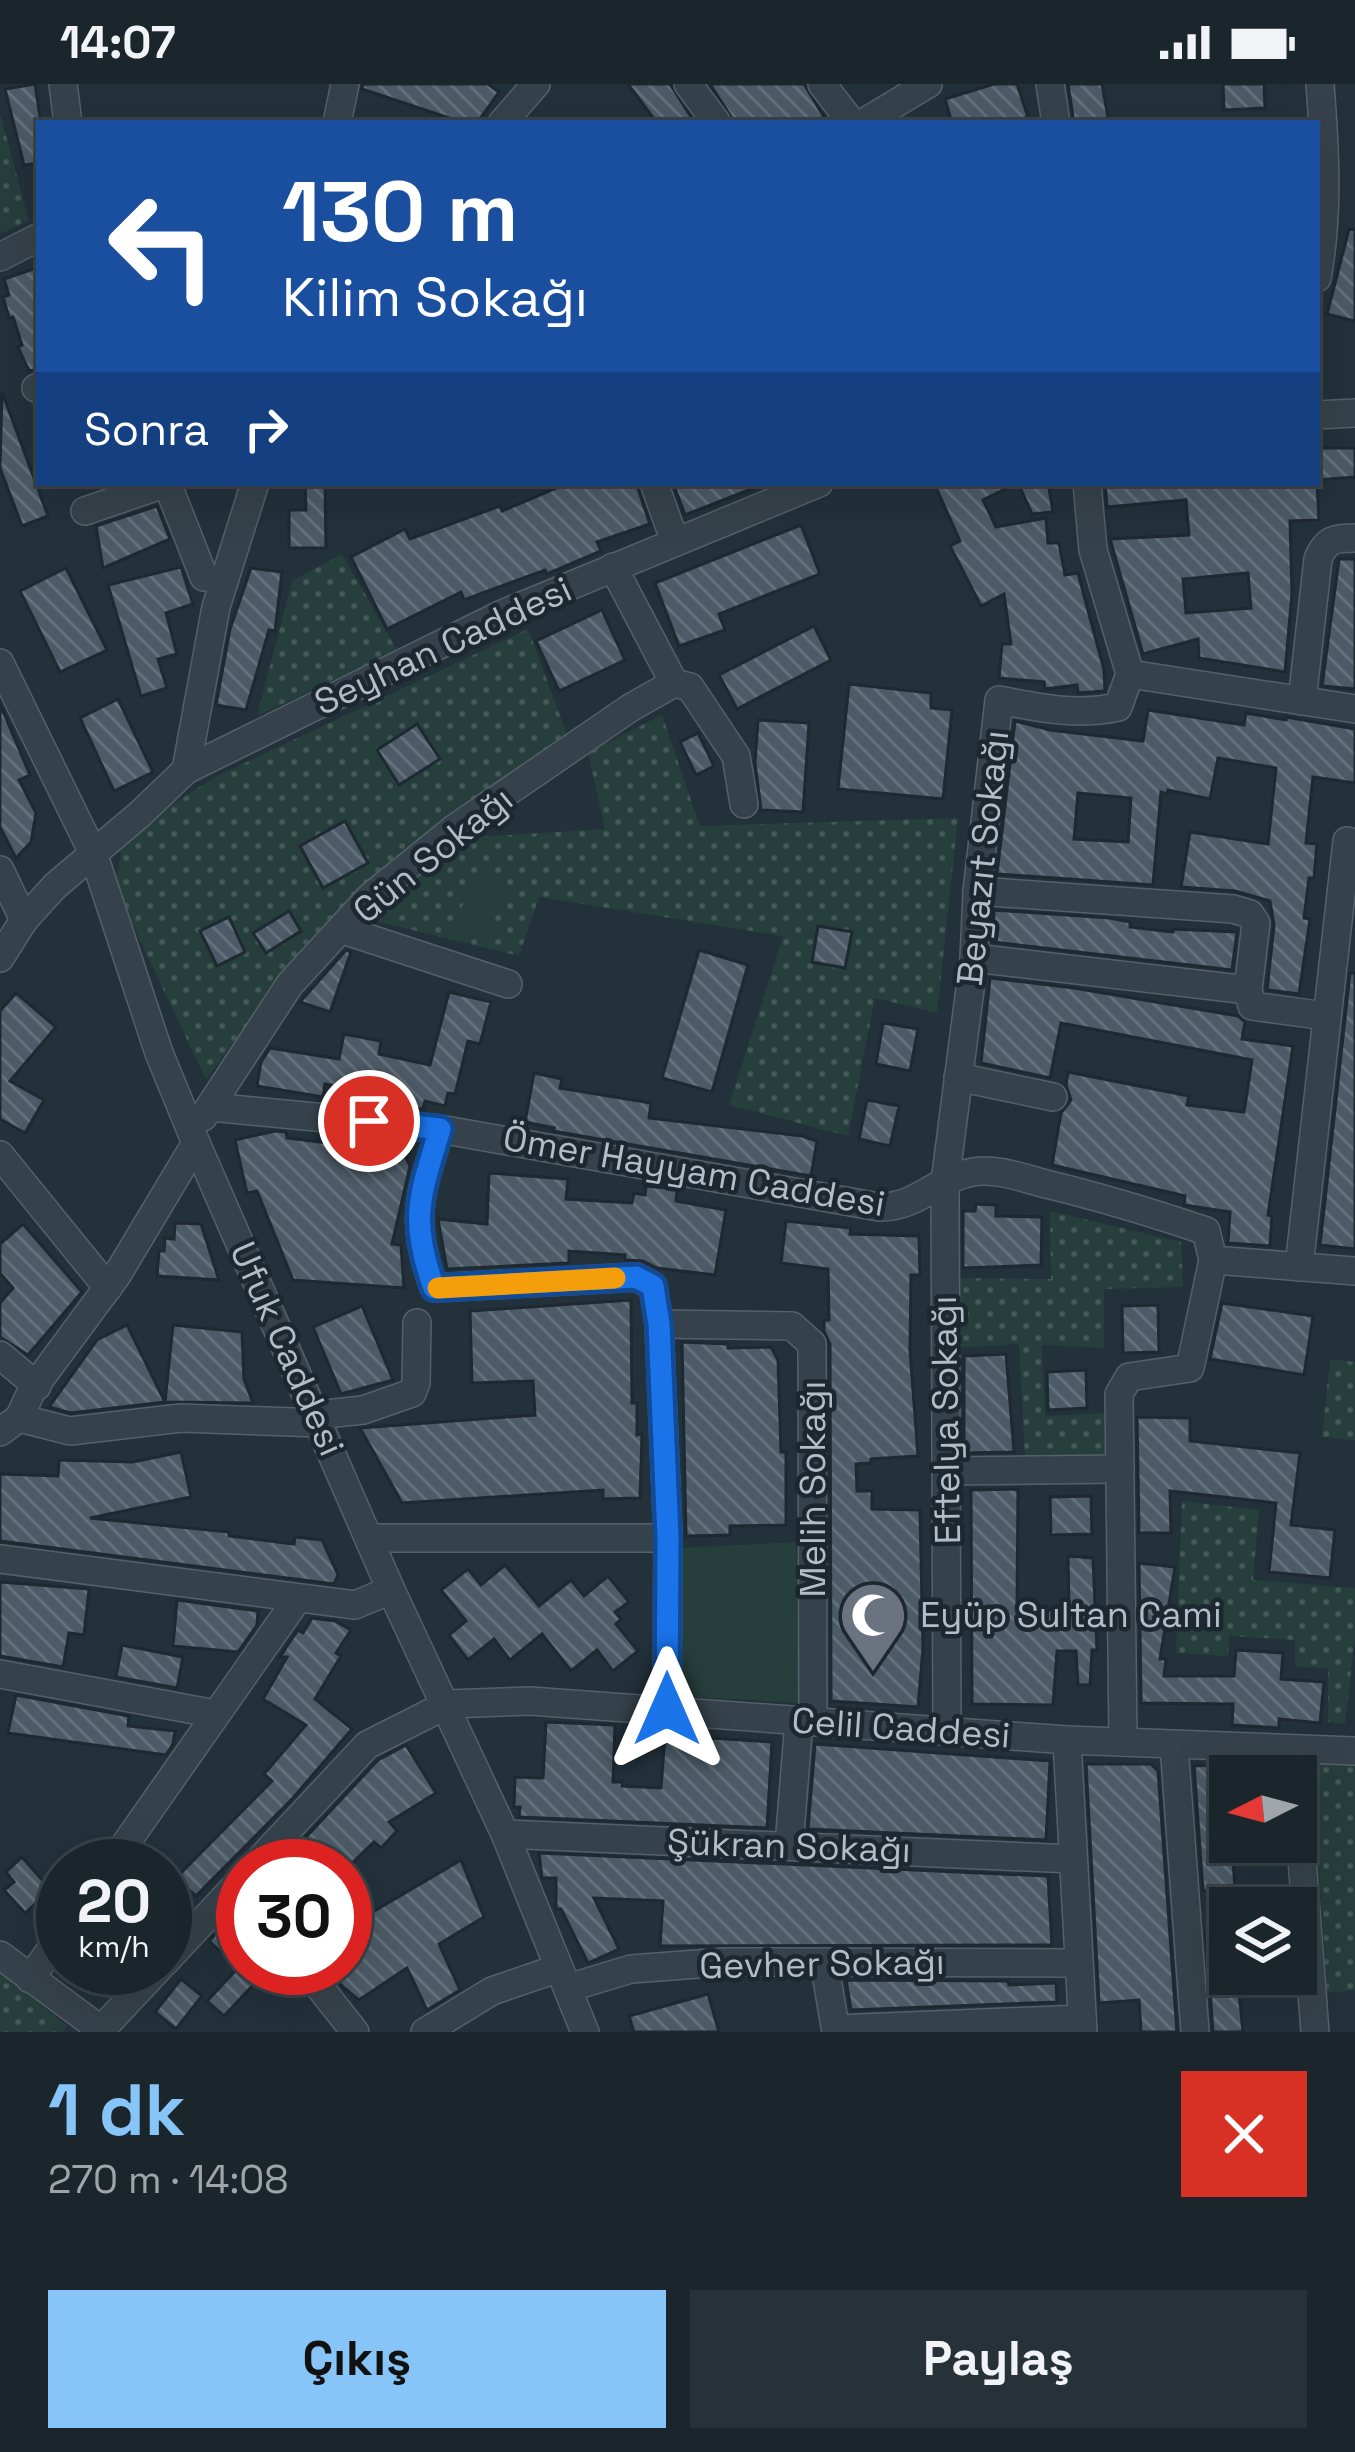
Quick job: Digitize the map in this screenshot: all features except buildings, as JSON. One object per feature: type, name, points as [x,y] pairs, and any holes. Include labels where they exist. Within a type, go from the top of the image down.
[{"type":"street","points":[[63,84],[68,120]]},
{"type":"street","points":[[338,120],[345,84]]},
{"type":"street","points":[[505,120],[536,84]]},
{"type":"street","points":[[688,84],[715,120]]},
{"type":"street","points":[[821,84],[850,120]]},
{"type":"street","points":[[868,120],[928,84]]},
{"type":"street","points":[[1050,84],[1056,120]]},
{"type":"street","points":[[1320,84],[1326,170],[1320,262]]},
{"type":"street","points":[[0,257],[36,239]]},
{"type":"street","points":[[1320,415],[1355,413]]},
{"type":"street","points":[[85,512],[159,486]]},
{"type":"street","points":[[168,486],[204,577]]},
{"type":"street","points":[[186,770],[216,607],[254,486]]},
{"type":"street","points":[[655,486],[675,542]]},
{"type":"street","points":[[1087,486],[1093,550],[1130,674],[1355,709]]},
{"type":"street","name":"Seyhan Caddesi","points":[[0,958],[24,920],[55,886],[186,770],[502,614],[675,542],[774,491]]},
{"type":"street","points":[[1302,701],[1318,559],[1324,544],[1334,538],[1355,538]]},
{"type":"street","points":[[613,567],[674,683],[690,687],[736,757],[744,804]]},
{"type":"street","name":"Ufuk Caddesi","points":[[0,663],[93,854],[159,1053],[194,1137],[391,1590],[506,1834],[584,2032]]},
{"type":"street","name":"Beyazıt Sokağı","points":[[945,1182],[974,958],[999,700],[1059,712],[1097,712],[1118,707],[1130,674]]},
{"type":"street","name":"Gün Sokağı","points":[[10,1425],[108,1288],[211,1107],[290,984],[370,897],[455,828],[674,683]]},
{"type":"street","points":[[1299,1268],[1347,841],[1355,842]]},
{"type":"street","points":[[0,870],[24,920]]},
{"type":"street","points":[[977,891],[1250,914],[1256,923],[1248,990],[1252,1006],[1325,1016]]},
{"type":"street","points":[[343,930],[508,983]]},
{"type":"street","points":[[974,958],[1248,990]]},
{"type":"street","points":[[958,1077],[1053,1097]]},
{"type":"street","name":"Ömer Hayyam Caddesi","points":[[211,1107],[440,1129],[879,1207],[899,1208],[973,1172],[1002,1173],[1116,1200],[1206,1231],[1213,1260]]},
{"type":"street","points":[[440,1129],[417,1204],[419,1248],[434,1288],[636,1277],[653,1286],[659,1324],[668,1538],[667,1709]]},
{"type":"street","points":[[6,1162],[108,1288]]},
{"type":"street","name":"Eftelya Sokağı","points":[[945,1182],[947,1730]]},
{"type":"street","points":[[1123,1742],[1119,1394],[1129,1377],[1190,1368],[1213,1260],[1355,1271]]},
{"type":"street","points":[[10,1425],[70,1431],[181,1418],[318,1419],[363,1410],[412,1393],[417,1323]]},
{"type":"street","name":"Melih Sokağı","points":[[659,1324],[792,1326],[812,1344],[806,1722],[789,1845]]},
{"type":"street","points":[[0,1355],[37,1386]]},
{"type":"street","points":[[946,1471],[1120,1469]]},
{"type":"street","points":[[370,1538],[668,1538]]},
{"type":"street","points":[[0,1559],[355,1605],[391,1590]]},
{"type":"street","points":[[129,1839],[298,1598]]},
{"type":"street","points":[[0,1674],[216,1714]]},
{"type":"street","name":"Celil Caddesi","points":[[448,1704],[530,1701],[667,1709],[1174,1745],[1227,1755]]},
{"type":"street","points":[[279,1839],[367,1745],[448,1704]]},
{"type":"street","points":[[824,1962],[836,2030],[1083,2026],[1067,1740]]},
{"type":"street","points":[[1174,1745],[1195,2032]]},
{"type":"street","name":"Celil Caddesi","points":[[1317,1762],[1355,1751]]},
{"type":"street","name":"Şükran Sokağı","points":[[506,1834],[1072,1858]]},
{"type":"street","points":[[1302,1863],[1315,2032]]},
{"type":"street","points":[[192,1932],[216,1906]]},
{"type":"street","points":[[0,1955],[103,2031],[135,1995]]},
{"type":"street","name":"Gevher Sokağı","points":[[425,2032],[492,1991],[632,1969],[725,1962],[1078,1963]]},
{"type":"street","points":[[30,1979],[36,1970]]},
{"type":"street","points":[[326,1995],[355,2032]]},
{"type":"green space","points":[[0,113],[29,221],[0,234]]},
{"type":"green space","points":[[342,554],[397,650],[257,716],[292,581]]},
{"type":"green space","points":[[528,629],[567,734],[305,945],[206,1080],[115,887],[124,836],[215,777]]},
{"type":"green space","points":[[662,715],[700,826],[958,818],[937,1013],[875,998],[848,1136],[729,1105],[783,936],[539,897],[519,956],[371,920],[457,838],[605,829],[588,752]]},
{"type":"green space","points":[[478,875],[508,886],[485,941],[450,930]]},
{"type":"green space","points":[[1050,1211],[1181,1242],[1183,1287],[1104,1289],[1104,1348],[1042,1345],[1045,1416],[1109,1413],[1108,1457],[1025,1457],[1019,1344],[955,1348],[956,1278],[1051,1279]]},
{"type":"green space","points":[[1330,1359],[1355,1362],[1355,1440],[1322,1437]]},
{"type":"green space","points":[[1182,1501],[1259,1510],[1253,1580],[1355,1588],[1355,1638],[1345,1724],[1328,1722],[1328,1668],[1295,1667],[1295,1640],[1229,1636],[1228,1656],[1176,1653]]},
{"type":"green space","points":[[796,1542],[800,1703],[674,1696],[679,1548]]},
{"type":"green space","points":[[1317,1764],[1355,1765],[1355,1990],[1327,1993]]},
{"type":"green space","points":[[0,1972],[67,2026],[62,2032],[0,2032]]},
{"type":"slow traffic","points":[[438,1288],[615,1278]]},
{"type":"place","name":"Eyüp Sultan Cami","points":[[873,1674]]},
{"type":"route","points":[[369,1121],[440,1129],[417,1204],[419,1248],[434,1288],[636,1277],[653,1286],[658,1307],[668,1538],[667,1709]]}]
